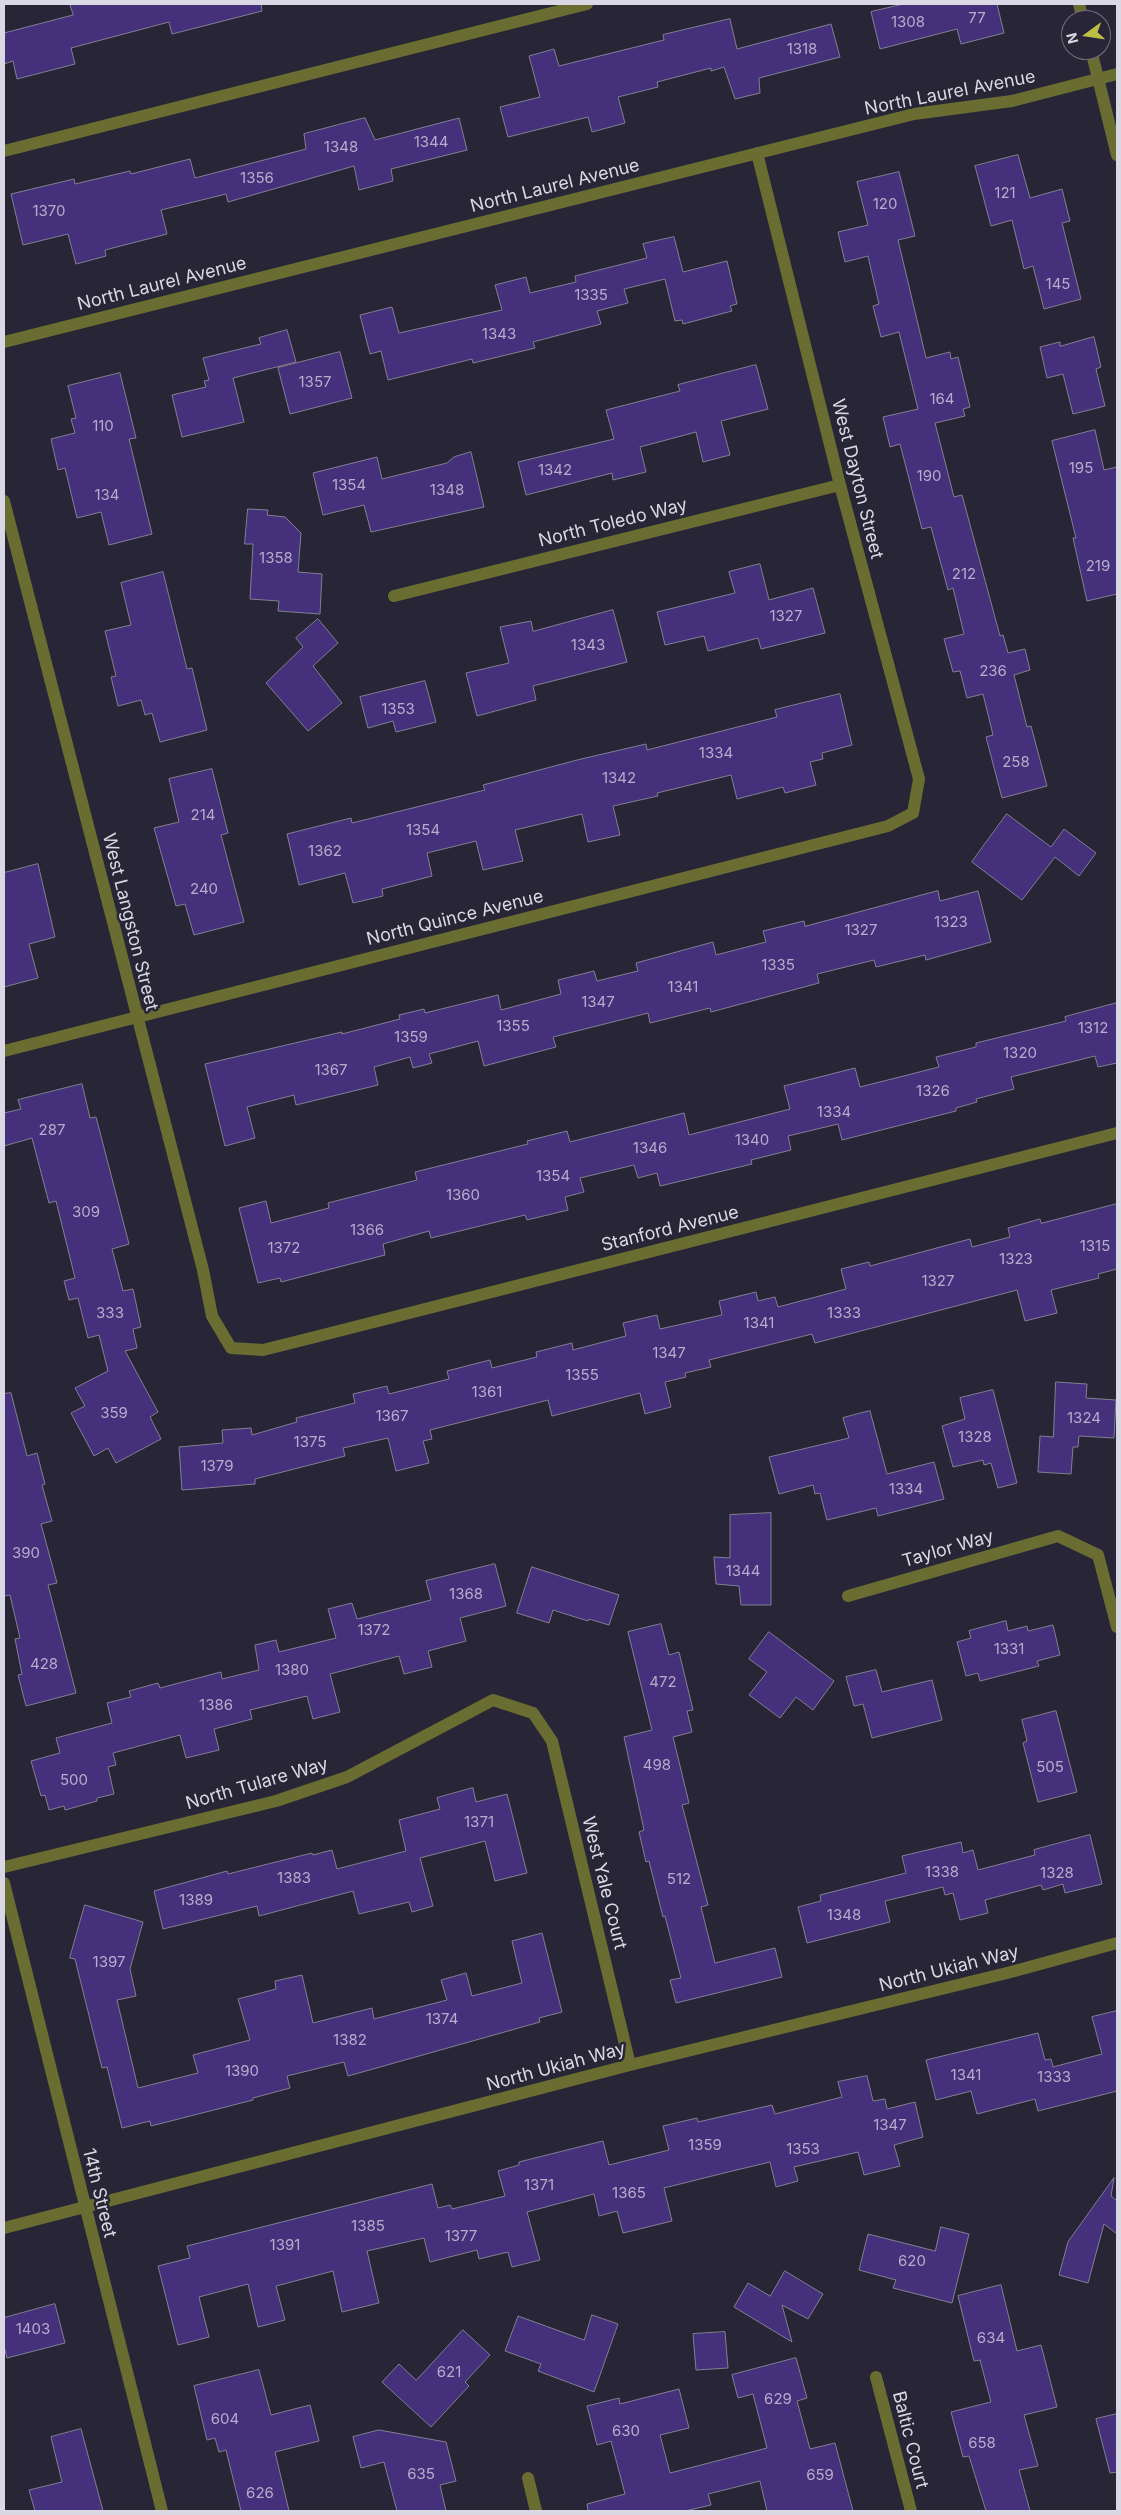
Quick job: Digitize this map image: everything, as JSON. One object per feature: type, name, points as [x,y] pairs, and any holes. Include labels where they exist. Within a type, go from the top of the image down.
[{"type":"street","points":[[4,151],[587,4]]},
{"type":"street","points":[[1093,60],[1117,155]]},
{"type":"street","name":"North Laurel Avenue","points":[[4,342],[914,114],[1012,102],[1117,74]]},
{"type":"street","name":"West Dayton Street","points":[[757,153],[840,485],[919,779],[912,813]]},
{"type":"street","name":"North Toledo Way","points":[[394,596],[840,485]]},
{"type":"street","name":"West Langston Street","points":[[4,501],[136,1018],[203,1270],[212,1316],[231,1348]]},
{"type":"street","name":"North Quince Avenue","points":[[4,1051],[888,826],[912,813]]},
{"type":"street","name":"Stanford Avenue","points":[[231,1348],[263,1350],[302,1341],[1117,1133]]},
{"type":"street","name":"Taylor Way","points":[[848,1596],[1058,1536],[1098,1555],[1117,1627]]},
{"type":"street","name":"North Tulare Way","points":[[4,1867],[276,1800],[347,1777],[493,1700],[533,1712]]},
{"type":"street","name":"West Yale Court","points":[[533,1712],[552,1741],[630,2066]]},
{"type":"street","name":"14th Street","points":[[4,1883],[162,2511]]},
{"type":"street","name":"North Ukiah Way","points":[[4,2228],[630,2066],[1011,1972],[1117,1943]]},
{"type":"street","name":"Baltic Court","points":[[876,2378],[911,2511]]},
{"type":"street","points":[[528,2478],[536,2511]]},
{"type":"building","points":[[70,4],[261,4],[262,11],[172,34],[169,22],[71,48],[75,64],[17,79],[13,61],[4,64],[4,33],[73,15]]},
{"type":"building","points":[[904,4],[997,4],[1004,33],[961,44],[957,29],[880,49],[871,12]]},
{"type":"building","points":[[730,19],[737,49],[831,24],[840,57],[759,78],[760,93],[735,99],[724,67],[711,71],[711,68],[657,82],[658,87],[618,97],[625,123],[592,132],[588,117],[508,137],[500,107],[540,97],[529,56],[554,49],[559,66],[664,40],[663,35]]},
{"type":"building","points":[[365,118],[375,140],[459,118],[467,150],[391,169],[393,181],[359,190],[354,166],[228,202],[226,194],[161,210],[167,234],[105,250],[106,256],[76,264],[68,234],[23,245],[11,194],[74,179],[75,184],[130,171],[131,174],[190,159],[195,178],[306,149],[304,134]]},
{"type":"building","points":[[1018,155],[1030,198],[1062,189],[1070,221],[1062,223],[1081,299],[1044,309],[1033,266],[1024,269],[1012,220],[991,226],[975,166]]},
{"type":"building","points":[[899,172],[915,236],[898,240],[926,358],[950,352],[951,359],[958,357],[970,407],[963,409],[965,416],[935,423],[954,497],[962,495],[1000,636],[1003,635],[1008,653],[1025,649],[1030,670],[1014,675],[1027,727],[1031,726],[1047,786],[1002,798],[986,737],[993,735],[983,694],[967,698],[960,671],[953,672],[944,639],[964,634],[953,588],[948,590],[931,527],[922,529],[900,444],[890,447],[883,417],[918,409],[899,332],[881,337],[873,306],[879,304],[868,256],[845,262],[838,232],[868,225],[857,182]]},
{"type":"building","points":[[674,237],[683,272],[727,261],[737,304],[730,306],[732,311],[683,324],[682,320],[675,321],[665,279],[624,289],[628,303],[597,311],[601,324],[533,342],[535,348],[473,363],[472,359],[388,380],[381,351],[370,354],[360,315],[392,307],[399,333],[502,310],[495,285],[526,277],[530,293],[576,282],[575,276],[647,258],[643,244]]},
{"type":"building","points":[[287,330],[296,362],[233,378],[244,422],[182,437],[172,395],[206,387],[204,381],[209,380],[203,358],[261,344],[259,338]]},
{"type":"building","points":[[1094,337],[1101,367],[1096,369],[1105,406],[1073,414],[1063,374],[1047,378],[1040,347],[1060,342],[1060,346]]},
{"type":"building","points":[[340,352],[352,398],[290,414],[278,368]]},
{"type":"building","points":[[756,365],[768,409],[721,421],[730,455],[703,462],[696,432],[640,447],[646,472],[613,480],[612,473],[526,495],[518,462],[614,439],[606,410],[680,391],[678,385]]},
{"type":"building","points":[[120,373],[136,438],[129,439],[152,534],[109,545],[101,512],[77,518],[65,468],[58,470],[51,439],[75,433],[71,419],[76,418],[68,386]]},
{"type":"building","points":[[1095,430],[1104,470],[1117,467],[1117,594],[1087,601],[1073,538],[1076,538],[1052,441]]},
{"type":"building","points":[[471,452],[484,507],[371,532],[364,505],[323,515],[313,473],[377,457],[382,479],[447,463],[454,457]]},
{"type":"building","points":[[248,509],[268,510],[267,515],[285,517],[301,533],[298,572],[322,574],[320,614],[278,611],[279,601],[250,599],[253,544],[245,544]]},
{"type":"building","points":[[760,564],[769,600],[813,588],[825,633],[761,649],[758,638],[708,651],[704,636],[665,645],[657,612],[735,593],[729,572]]},
{"type":"building","points":[[163,572],[187,669],[192,668],[207,730],[160,742],[152,713],[145,715],[141,700],[118,706],[111,677],[116,676],[105,631],[131,625],[121,583]]},
{"type":"building","points":[[613,610],[627,662],[533,686],[536,700],[477,716],[466,673],[509,663],[500,627],[531,621],[533,631]]},
{"type":"building","points":[[318,619],[338,643],[313,666],[342,703],[308,731],[266,683],[303,647],[296,638]]},
{"type":"building","points":[[425,681],[436,722],[396,732],[393,721],[368,728],[360,697]]},
{"type":"building","points":[[840,694],[852,745],[822,753],[823,759],[810,762],[816,785],[785,793],[783,787],[737,799],[731,775],[657,793],[658,796],[613,806],[620,835],[588,842],[582,814],[515,830],[523,861],[483,870],[476,841],[427,853],[432,876],[382,889],[383,896],[353,903],[345,873],[299,885],[287,834],[351,818],[352,823],[485,790],[483,785],[581,759],[646,744],[647,750],[777,717],[775,710]]},
{"type":"building","points":[[212,769],[228,833],[221,835],[244,922],[194,935],[185,904],[176,906],[154,828],[179,822],[169,779]]},
{"type":"building","points":[[1007,814],[1051,847],[1064,829],[1096,853],[1079,876],[1055,857],[1022,900],[972,862]]},
{"type":"building","points":[[38,864],[55,937],[29,944],[38,978],[4,987],[4,873]]},
{"type":"building","points":[[938,891],[940,901],[978,891],[991,942],[926,960],[925,955],[876,967],[874,960],[817,974],[819,983],[711,1012],[710,1008],[650,1023],[648,1013],[553,1037],[556,1047],[484,1066],[478,1041],[429,1054],[432,1063],[413,1068],[410,1057],[374,1067],[378,1085],[296,1105],[294,1095],[247,1107],[255,1138],[225,1146],[205,1064],[342,1032],[342,1034],[400,1019],[399,1015],[424,1009],[425,1013],[498,995],[501,1010],[561,994],[558,980],[594,971],[597,981],[638,971],[636,963],[713,942],[716,955],[766,942],[763,931],[804,921],[805,926]]},
{"type":"building","points":[[1117,1003],[1117,1063],[1098,1067],[1095,1056],[1011,1077],[1014,1089],[976,1099],[977,1102],[956,1108],[956,1111],[842,1140],[838,1124],[788,1136],[791,1150],[751,1160],[752,1164],[660,1186],[657,1173],[638,1178],[634,1165],[580,1178],[584,1192],[565,1197],[568,1210],[527,1220],[525,1215],[431,1238],[429,1231],[383,1244],[385,1255],[281,1282],[280,1278],[258,1283],[239,1208],[266,1201],[271,1223],[329,1208],[328,1203],[417,1180],[415,1172],[528,1144],[527,1141],[567,1131],[570,1142],[684,1113],[689,1135],[790,1109],[784,1086],[855,1068],[860,1087],[939,1067],[936,1057],[976,1047],[976,1043],[1066,1021],[1065,1017]]},
{"type":"building","points":[[82,1084],[90,1118],[96,1117],[129,1244],[112,1249],[123,1291],[133,1289],[141,1327],[133,1329],[137,1348],[125,1351],[158,1412],[150,1417],[161,1439],[116,1463],[108,1448],[94,1456],[71,1413],[85,1406],[75,1388],[108,1371],[99,1335],[88,1338],[78,1298],[69,1300],[64,1281],[75,1278],[56,1201],[49,1203],[32,1138],[4,1146],[4,1113],[21,1109],[18,1100]]},
{"type":"building","points":[[1117,1204],[1117,1269],[1098,1274],[1099,1278],[1051,1290],[1057,1313],[1025,1321],[1017,1290],[815,1343],[812,1334],[709,1360],[711,1367],[685,1373],[686,1377],[665,1382],[671,1407],[645,1414],[640,1393],[552,1416],[548,1400],[430,1430],[432,1439],[423,1441],[429,1463],[396,1471],[388,1438],[343,1448],[345,1456],[255,1479],[255,1484],[182,1490],[179,1447],[223,1443],[222,1430],[251,1428],[252,1435],[297,1422],[296,1418],[355,1403],[353,1394],[387,1386],[389,1394],[449,1379],[447,1371],[490,1360],[492,1368],[537,1357],[536,1352],[572,1343],[573,1350],[626,1336],[623,1323],[657,1315],[660,1329],[722,1315],[719,1301],[756,1292],[758,1301],[775,1297],[778,1307],[846,1289],[841,1269],[869,1262],[870,1266],[970,1239],[972,1247],[1010,1237],[1008,1228],[1040,1219],[1041,1223]]},
{"type":"building","points":[[1056,1382],[1087,1384],[1086,1398],[1116,1400],[1114,1438],[1079,1436],[1078,1447],[1073,1447],[1071,1474],[1038,1472],[1040,1436],[1053,1437]]},
{"type":"building","points":[[993,1390],[1017,1483],[998,1488],[991,1463],[984,1465],[983,1460],[953,1467],[942,1426],[965,1419],[960,1398]]},
{"type":"building","points":[[11,1393],[27,1456],[37,1453],[45,1484],[42,1485],[52,1521],[41,1524],[57,1583],[48,1585],[76,1693],[26,1706],[18,1675],[22,1674],[15,1639],[20,1638],[10,1595],[4,1596],[4,1394]]},
{"type":"building","points":[[870,1411],[887,1474],[934,1462],[944,1499],[878,1516],[876,1508],[827,1520],[820,1493],[815,1494],[813,1485],[779,1494],[769,1457],[849,1438],[843,1418]]},
{"type":"building","points":[[771,1513],[771,1605],[741,1605],[739,1586],[716,1584],[714,1557],[730,1558],[730,1515]]},
{"type":"building","points":[[495,1564],[506,1606],[460,1618],[466,1641],[428,1651],[432,1667],[404,1674],[399,1656],[330,1674],[340,1712],[313,1719],[307,1696],[250,1710],[252,1719],[214,1729],[219,1750],[186,1758],[180,1735],[113,1753],[116,1765],[108,1767],[114,1794],[97,1798],[97,1801],[65,1810],[64,1806],[49,1810],[45,1795],[41,1796],[31,1761],[60,1753],[56,1738],[112,1723],[107,1703],[131,1697],[129,1691],[158,1683],[160,1688],[221,1672],[222,1679],[259,1670],[255,1645],[276,1640],[279,1652],[336,1638],[328,1609],[352,1603],[357,1619],[431,1600],[426,1581]]},
{"type":"building","points":[[532,1567],[619,1595],[609,1625],[589,1619],[588,1621],[553,1610],[549,1623],[517,1613]]},
{"type":"building","points":[[1006,1621],[1008,1631],[1027,1626],[1028,1631],[1053,1625],[1060,1655],[1037,1661],[1039,1666],[980,1681],[978,1673],[966,1676],[957,1642],[971,1638],[969,1631]]},
{"type":"building","points":[[661,1624],[669,1655],[679,1652],[693,1710],[687,1711],[692,1732],[673,1737],[689,1803],[682,1805],[708,1905],[701,1907],[715,1963],[775,1948],[782,1977],[676,2003],[670,1980],[681,1978],[649,1861],[646,1862],[639,1832],[644,1830],[624,1737],[652,1730],[628,1632]]},
{"type":"building","points":[[769,1632],[834,1681],[813,1710],[796,1697],[780,1718],[749,1695],[767,1672],[749,1659]]},
{"type":"building","points":[[876,1670],[882,1692],[932,1680],[942,1720],[872,1738],[863,1704],[854,1706],[846,1677]]},
{"type":"building","points":[[1056,1711],[1077,1792],[1038,1802],[1023,1743],[1027,1741],[1022,1720]]},
{"type":"building","points":[[473,1788],[476,1802],[507,1794],[527,1873],[495,1881],[485,1841],[420,1858],[433,1906],[412,1912],[409,1902],[359,1914],[353,1891],[259,1916],[257,1906],[163,1929],[154,1891],[227,1871],[228,1874],[312,1853],[313,1855],[332,1850],[337,1869],[406,1851],[399,1820],[440,1809],[437,1798]]},
{"type":"building","points":[[1090,1835],[1102,1884],[1065,1893],[1063,1884],[1043,1890],[1041,1885],[985,1900],[988,1913],[960,1920],[953,1893],[945,1895],[943,1887],[885,1901],[890,1922],[807,1943],[798,1907],[821,1901],[820,1895],[906,1873],[902,1856],[961,1842],[963,1853],[973,1850],[978,1870],[1035,1855],[1034,1850]]},
{"type":"building","points":[[85,1905],[143,1922],[130,1969],[136,1996],[117,2000],[138,2088],[198,2073],[193,2055],[250,2040],[238,1999],[276,1989],[275,1981],[302,1975],[313,2023],[372,2008],[374,2019],[447,2000],[441,1980],[466,1973],[472,1996],[522,1983],[512,1941],[542,1933],[562,2012],[539,2018],[540,2022],[348,2076],[344,2062],[287,2076],[290,2088],[253,2098],[253,2100],[151,2126],[150,2121],[122,2128],[107,2067],[102,2068],[75,1959],[70,1958]]},
{"type":"building","points":[[1117,2011],[1117,2091],[1038,2111],[1035,2099],[977,2114],[971,2091],[936,2100],[926,2060],[1038,2033],[1045,2060],[1051,2059],[1053,2067],[1102,2054],[1092,2017]]},
{"type":"building","points":[[867,2076],[873,2101],[885,2099],[887,2109],[915,2102],[923,2137],[894,2145],[900,2166],[864,2175],[858,2152],[794,2167],[798,2181],[776,2187],[770,2162],[724,2173],[664,2188],[672,2221],[623,2233],[617,2211],[599,2216],[594,2194],[527,2212],[540,2260],[512,2267],[508,2252],[479,2259],[477,2250],[430,2262],[424,2238],[367,2251],[379,2303],[342,2312],[333,2271],[276,2286],[285,2320],[258,2327],[248,2284],[199,2297],[209,2337],[178,2345],[158,2266],[190,2258],[187,2246],[432,2184],[438,2208],[450,2205],[452,2209],[505,2196],[498,2171],[519,2165],[519,2162],[603,2141],[609,2165],[669,2150],[663,2126],[697,2118],[698,2122],[772,2105],[775,2114],[842,2097],[838,2082]]},
{"type":"building","points":[[1114,2178],[1111,2196],[1117,2201],[1117,2234],[1104,2224],[1088,2283],[1059,2275],[1068,2242]]},
{"type":"building","points":[[941,2227],[969,2234],[952,2303],[893,2288],[896,2280],[859,2270],[868,2234],[935,2251]]},
{"type":"building","points":[[785,2271],[823,2294],[808,2319],[782,2305],[792,2342],[734,2307],[748,2283],[770,2296]]},
{"type":"building","points":[[1001,2285],[1017,2351],[1041,2345],[1057,2407],[1024,2415],[1038,2466],[1019,2470],[1030,2511],[986,2511],[969,2456],[963,2457],[951,2412],[991,2402],[980,2360],[974,2361],[958,2296]]},
{"type":"building","points":[[55,2304],[65,2343],[7,2358],[4,2346],[4,2318]]},
{"type":"building","points":[[592,2315],[618,2324],[594,2392],[538,2371],[541,2364],[505,2351],[518,2316],[584,2340]]},
{"type":"building","points":[[463,2330],[490,2355],[465,2382],[469,2386],[431,2427],[382,2382],[399,2364],[416,2380]]},
{"type":"building","points":[[725,2332],[728,2368],[696,2370],[693,2334]]},
{"type":"building","points":[[796,2358],[807,2398],[797,2401],[810,2449],[835,2443],[853,2511],[767,2511],[760,2481],[708,2494],[711,2505],[685,2511],[588,2511],[587,2504],[625,2494],[611,2441],[597,2445],[587,2406],[619,2398],[620,2404],[679,2389],[689,2428],[660,2435],[670,2473],[767,2448],[753,2394],[738,2398],[732,2375]]},
{"type":"building","points":[[259,2370],[271,2415],[310,2405],[319,2441],[275,2452],[289,2511],[241,2511],[226,2450],[219,2452],[215,2438],[207,2440],[194,2386]]},
{"type":"building","points":[[1117,2414],[1117,2472],[1110,2473],[1096,2419]]},
{"type":"building","points":[[81,2429],[103,2511],[35,2511],[29,2490],[62,2482],[51,2437]]},
{"type":"building","points":[[379,2430],[446,2442],[456,2481],[440,2485],[446,2511],[397,2511],[384,2462],[361,2468],[353,2437]]}]
